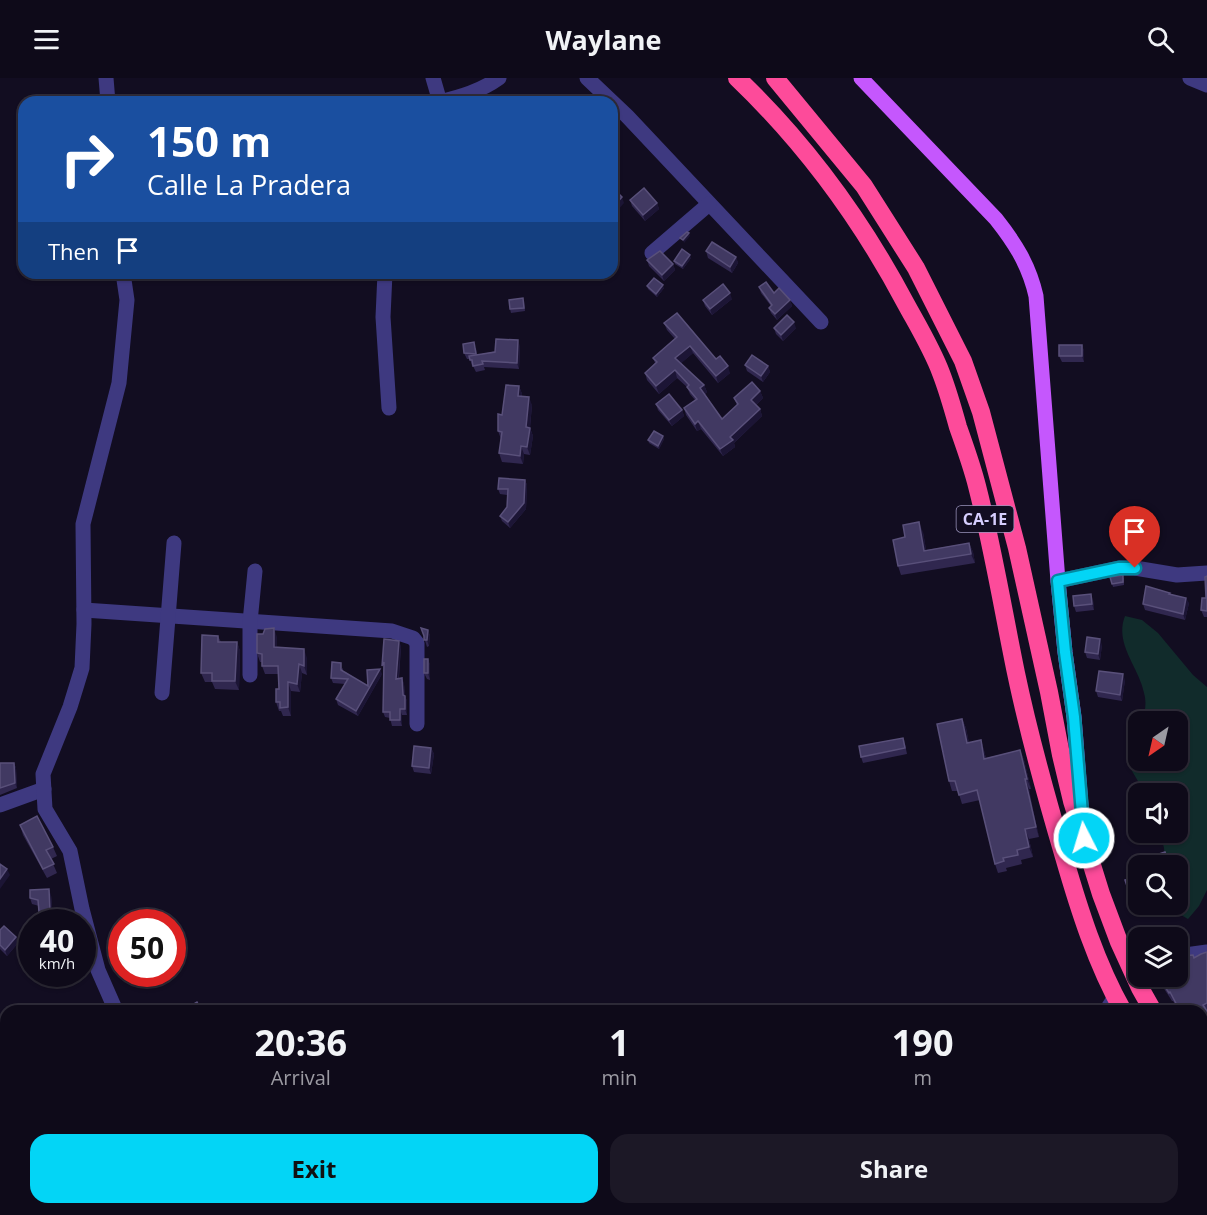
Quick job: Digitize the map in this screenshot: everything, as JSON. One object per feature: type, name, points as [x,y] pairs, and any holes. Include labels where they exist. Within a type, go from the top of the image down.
[{"type":"highway","name":"CA-1E","points":[[737,78],[780,122],[845,205],[886,267],[941,372],[977,483],[1045,794],[1071,883],[1115,1005]]},
{"type":"highway","name":"CA-1E","points":[[775,78],[864,186],[916,267],[963,362],[984,423],[1017,548],[1072,801],[1101,894],[1128,949]]},
{"type":"highway","name":"CA-1E","points":[[1140,987],[1150,1005]]},
{"type":"main road","points":[[861,78],[996,219],[1013,240],[1033,282],[1036,296],[1058,581],[1074,717],[1084,838]]},
{"type":"street","points":[[106,78],[108,96]]},
{"type":"street","points":[[433,78],[438,96]]},
{"type":"street","points":[[460,96],[488,86],[499,78]]},
{"type":"street","points":[[587,78],[606,96]]},
{"type":"street","points":[[1190,78],[1207,85]]},
{"type":"street","points":[[618,107],[821,322]]},
{"type":"street","points":[[652,253],[710,204]]},
{"type":"street","points":[[113,1005],[98,970],[70,851],[45,809],[43,774],[70,707],[82,668],[83,524],[119,383],[127,300],[124,279]]},
{"type":"street","points":[[385,279],[383,317],[389,408]]},
{"type":"street","points":[[162,693],[174,543]]},
{"type":"street","points":[[1058,581],[1119,568],[1135,568],[1178,575],[1207,573]]},
{"type":"street","points":[[250,675],[250,622],[255,571]]},
{"type":"street","points":[[84,610],[392,631],[413,638],[417,643],[417,724]]},
{"type":"street","points":[[0,805],[44,789]]},
{"type":"street","points":[[1188,955],[1207,952]]},
{"type":"green space","points":[[1125,616],[1142,620],[1158,633],[1193,675],[1207,687],[1207,890],[1199,906],[1188,919],[1181,915],[1188,915],[1188,855],[1164,855],[1163,843],[1188,843],[1188,783],[1139,783],[1132,771],[1188,771],[1188,711],[1144,711],[1145,697],[1125,646],[1122,626]]},
{"type":"building","points":[[644,188],[657,203],[643,215],[630,200]]},
{"type":"building","points":[[687,232],[689,233],[683,240],[680,238]]},
{"type":"building","points":[[712,242],[736,257],[730,267],[706,251]]},
{"type":"building","points":[[682,249],[690,255],[682,266],[674,261]]},
{"type":"building","points":[[660,251],[673,264],[662,275],[647,260]]},
{"type":"building","points":[[654,278],[663,285],[656,294],[647,286]]},
{"type":"building","points":[[766,282],[774,293],[779,288],[790,300],[775,314],[769,308],[772,305],[759,287]]},
{"type":"building","points":[[723,284],[730,293],[710,309],[703,300]]},
{"type":"building","points":[[523,298],[524,308],[510,309],[509,300]]},
{"type":"building","points":[[677,313],[716,359],[720,356],[728,366],[716,376],[690,346],[675,358],[704,385],[700,388],[722,419],[738,404],[734,398],[752,382],[760,391],[751,400],[760,409],[730,437],[733,440],[720,449],[698,421],[695,424],[684,408],[697,399],[687,387],[689,385],[675,370],[656,386],[645,373],[657,362],[653,358],[677,337],[664,323]]},
{"type":"building","points":[[787,315],[794,322],[781,335],[774,328]]},
{"type":"building","points":[[496,339],[518,340],[517,363],[482,361],[483,364],[473,366],[469,356],[495,352]]},
{"type":"building","points":[[474,342],[476,354],[464,353],[463,344]]},
{"type":"building","points":[[1059,345],[1082,345],[1082,356],[1059,356]]},
{"type":"building","points":[[752,355],[768,366],[761,376],[745,365]]},
{"type":"building","points":[[506,385],[519,386],[518,396],[529,397],[526,427],[530,428],[527,447],[521,446],[520,456],[499,453],[502,432],[498,431],[498,414],[502,415]]},
{"type":"building","points":[[669,394],[682,410],[669,420],[656,404]]},
{"type":"building","points":[[654,431],[663,436],[658,446],[648,440]]},
{"type":"building","points":[[499,478],[525,480],[524,503],[508,522],[500,516],[507,507],[508,489],[498,489]]},
{"type":"building","points":[[919,522],[924,551],[969,543],[971,554],[898,566],[893,540],[905,537],[903,525]]},
{"type":"building","points":[[1123,575],[1123,582],[1112,584],[1110,577]]},
{"type":"building","points":[[1207,576],[1207,611],[1201,610],[1202,598],[1206,598],[1205,577]]},
{"type":"building","points":[[1146,586],[1186,598],[1183,614],[1143,604]]},
{"type":"building","points":[[1091,594],[1092,604],[1074,606],[1073,596]]},
{"type":"building","points":[[274,628],[274,647],[304,649],[304,666],[299,664],[297,684],[288,682],[288,707],[280,708],[280,702],[276,702],[276,689],[279,689],[278,666],[262,666],[262,654],[257,653],[257,634],[263,634],[265,629]]},
{"type":"building","points":[[421,628],[428,630],[427,640],[424,640]]},
{"type":"building","points":[[202,635],[218,636],[218,642],[237,642],[235,681],[212,681],[212,673],[201,673]]},
{"type":"building","points":[[1087,637],[1100,639],[1098,654],[1085,652]]},
{"type":"building","points":[[384,639],[399,641],[396,679],[402,678],[403,695],[405,696],[405,709],[400,709],[400,720],[390,720],[390,712],[383,712]]},
{"type":"building","points":[[424,659],[428,659],[428,673],[424,673]]},
{"type":"building","points":[[332,662],[341,663],[341,670],[368,686],[367,670],[380,669],[356,711],[336,699],[348,679],[331,678]]},
{"type":"building","points":[[1099,671],[1123,674],[1120,695],[1096,691]]},
{"type":"building","points":[[962,719],[967,743],[981,740],[984,759],[1020,750],[1027,779],[1025,779],[1036,827],[1025,829],[1029,847],[1017,850],[1018,855],[1003,858],[1004,861],[995,864],[977,790],[959,795],[955,781],[949,781],[937,724]]},
{"type":"building","points":[[903,738],[905,748],[861,757],[859,746]]},
{"type":"building","points":[[414,746],[431,748],[429,768],[412,766]]},
{"type":"building","points":[[0,763],[14,763],[15,783],[0,788]]},
{"type":"building","points":[[37,816],[53,847],[46,850],[54,864],[43,869],[20,825]]},
{"type":"building","points":[[0,864],[7,869],[0,879]]},
{"type":"building","points":[[49,889],[50,909],[39,909],[38,900],[30,898],[30,890]]},
{"type":"building","points":[[4,926],[16,937],[5,950],[0,945],[0,930]]},
{"type":"building","points":[[1207,952],[1207,1003],[1177,1005],[1165,987],[1188,987],[1188,955],[1193,955],[1194,958]]},
{"type":"route","points":[[1084,838],[1074,717],[1058,581],[1119,568],[1135,568]]}]
